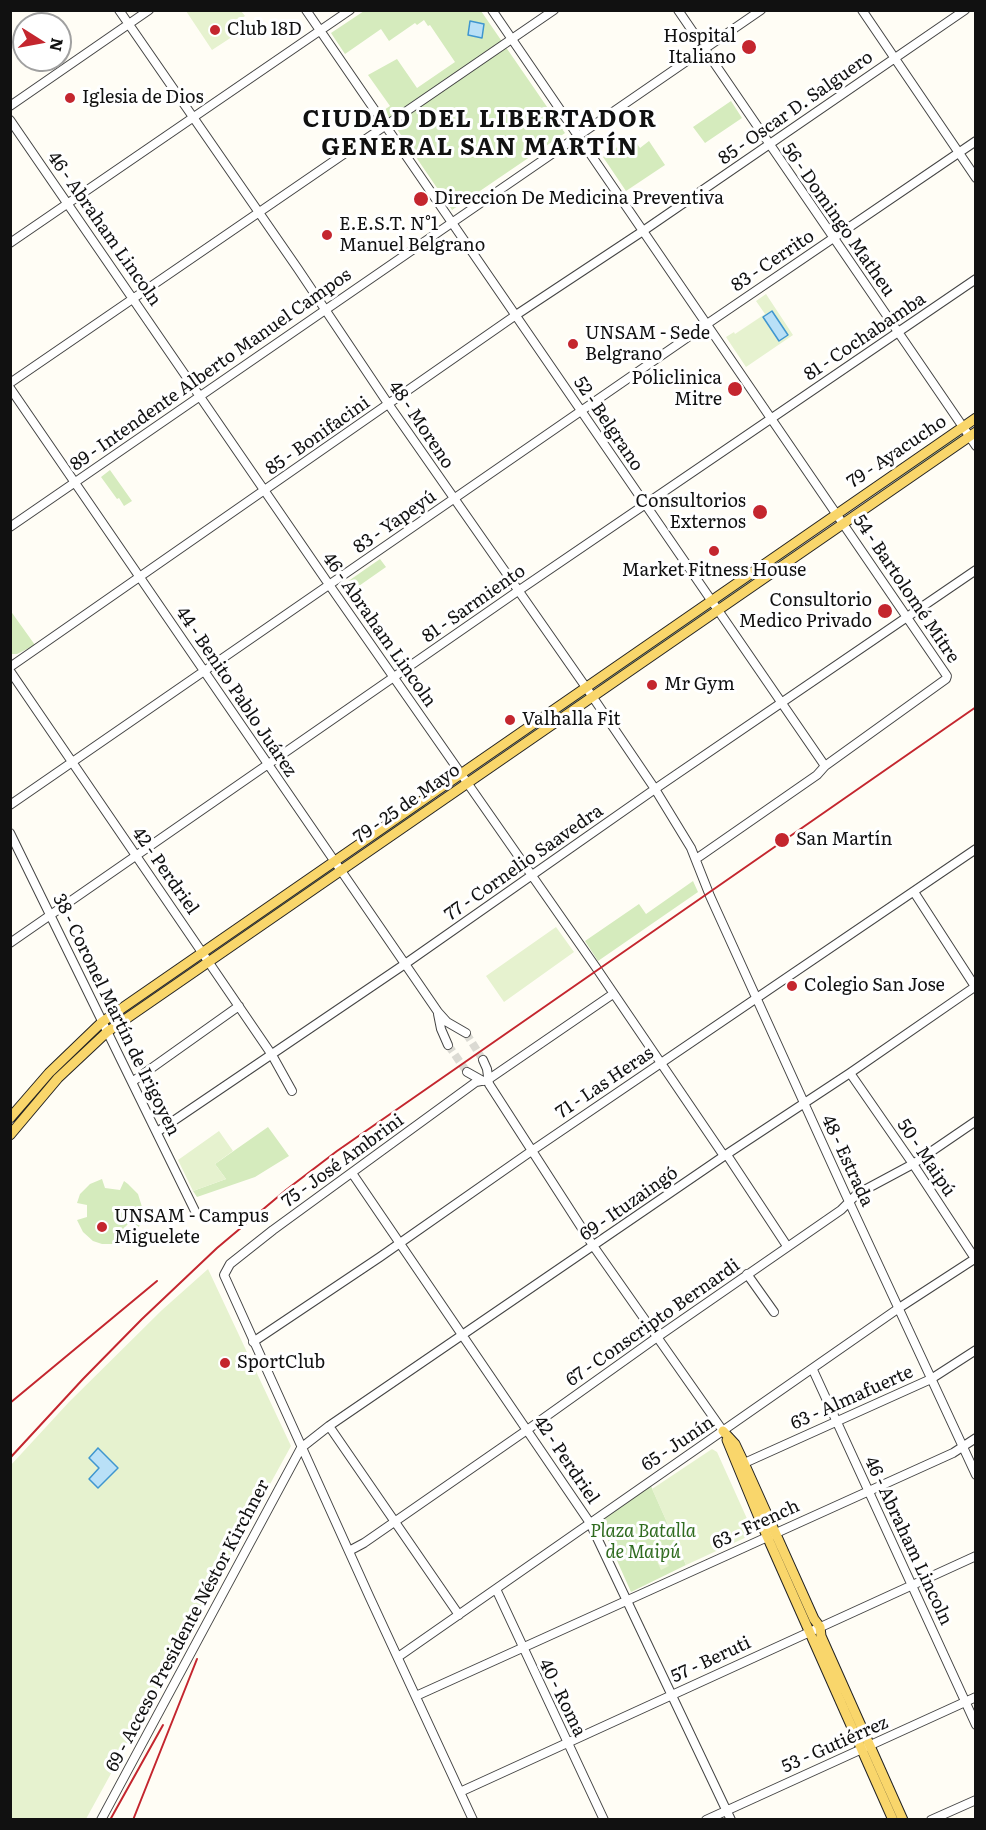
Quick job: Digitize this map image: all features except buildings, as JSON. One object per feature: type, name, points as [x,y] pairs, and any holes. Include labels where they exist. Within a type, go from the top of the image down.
[{"type":"main road","name":"79 - Ayacucho","points":[[836,513],[975,418]]},
{"type":"main road","name":"79 - Ayacucho","points":[[843,523],[972,434]]},
{"type":"main road","name":"79 - 25 de Mayo","points":[[10,1118],[49,1072],[203,952],[836,513]]},
{"type":"main road","name":"79 - 25 de Mayo","points":[[10,1135],[105,1027],[209,961],[843,523]]},
{"type":"main road","points":[[723,1431],[735,1444],[741,1465],[809,1631],[903,1820]]},
{"type":"main road","points":[[771,1534],[820,1627],[821,1636],[893,1820]]},
{"type":"street","name":"48 - Moreno","points":[[119,10],[389,405],[656,789],[696,859]]},
{"type":"street","points":[[10,106],[149,10]]},
{"type":"street","name":"52 - Belgrano","points":[[306,10],[825,766]]},
{"type":"street","points":[[10,243],[350,10]]},
{"type":"street","name":"54 - Bartolomé Mitre","points":[[492,10],[946,672],[946,679],[825,766]]},
{"type":"street","points":[[10,386],[554,10]]},
{"type":"street","name":"56 - Domingo Matheu","points":[[678,10],[962,427],[972,434],[975,446]]},
{"type":"street","name":"89 - Intendente Alberto Manuel Campos","points":[[10,527],[761,10]]},
{"type":"street","points":[[862,10],[975,178]]},
{"type":"street","name":"85 - Oscar D. Salguero","points":[[643,231],[965,10]]},
{"type":"street","name":"46 - Abraham Lincoln","points":[[10,120],[660,1064],[788,1246]]},
{"type":"street","name":"83 - Cerrito","points":[[707,324],[975,141]]},
{"type":"street","name":"85 - Bonifacini","points":[[10,669],[516,315],[643,231]]},
{"type":"street","name":"81 - Cochabamba","points":[[772,419],[975,279]]},
{"type":"street","name":"83 - Yapeyú","points":[[10,805],[707,324]]},
{"type":"street","name":"44 - Benito Pablo Juárez","points":[[10,386],[438,1012],[447,1022],[466,1033]]},
{"type":"street","name":"81 - Sarmiento","points":[[10,942],[518,591],[772,419]]},
{"type":"street","name":"77 - Cornelio Saavedra","points":[[157,1132],[405,964],[975,570]]},
{"type":"street","name":"42 - Perdriel","points":[[10,669],[272,1055],[292,1091]]},
{"type":"street","points":[[696,859],[817,775],[825,766]]},
{"type":"street","name":"38 - Coronel Martín de Irigoyen","points":[[10,833],[195,1211]]},
{"type":"street","name":"71 - Las Heras","points":[[253,1342],[975,849]]},
{"type":"street","name":"48 - Estrada","points":[[696,859],[710,896],[756,998],[975,1475]]},
{"type":"street","points":[[914,892],[975,987]]},
{"type":"street","name":"69 - Ituzaingó","points":[[302,1448],[329,1426],[975,987]]},
{"type":"street","name":"75 - José Ambrini","points":[[253,1342],[225,1279],[226,1270],[230,1264],[476,1082],[486,1081],[613,994]]},
{"type":"street","points":[[132,1082],[239,1006]]},
{"type":"street","name":"44 - Benito Pablo Juárez","points":[[438,1012],[441,1029],[448,1045]]},
{"type":"street","points":[[483,1060],[486,1081],[594,1247],[723,1431]]},
{"type":"street","points":[[467,1072],[486,1081]]},
{"type":"street","name":"50 - Maipú","points":[[850,1073],[975,1259]]},
{"type":"street","name":"67 - Conscripto Bernardi","points":[[349,1551],[527,1430],[841,1210],[857,1194],[913,1164],[975,1121]]},
{"type":"street","name":"42 - Perdriel","points":[[352,1173],[590,1523],[731,1820]]},
{"type":"street","name":"65 - Junín","points":[[398,1657],[899,1308],[975,1259]]},
{"type":"street","points":[[747,1274],[774,1312]]},
{"type":"street","points":[[253,1342],[473,1820]]},
{"type":"street","name":"63 - Almafuerte","points":[[741,1465],[931,1379],[975,1350]]},
{"type":"street","name":"46 - Abraham Lincoln","points":[[813,1370],[975,1725]]},
{"type":"street","points":[[329,1426],[459,1615]]},
{"type":"street","name":"63 - French","points":[[416,1696],[962,1448],[975,1438]]},
{"type":"street","name":"69 - Acceso Presidente Néstor Kirchner","points":[[101,1820],[302,1448]]},
{"type":"street","name":"57 - Beruti","points":[[460,1792],[975,1556]]},
{"type":"street","name":"40 - Roma","points":[[496,1589],[522,1649],[604,1820]]},
{"type":"street","name":"53 - Gutiérrez","points":[[706,1820],[975,1697]]},
{"type":"street","points":[[931,1820],[975,1800]]},
{"type":"green space","name":"Club 18D","points":[[186,11],[241,11],[245,16],[229,27],[235,35],[212,50]]},
{"type":"green space","points":[[364,11],[481,11],[565,133],[452,210],[384,110],[390,106],[368,75],[397,59],[417,88],[455,62],[430,25],[428,26],[424,20],[417,25],[415,23],[389,41],[381,29],[345,54],[331,33]]},
{"type":"green space","points":[[731,101],[742,118],[705,143],[693,127]]},
{"type":"green space","points":[[632,137],[640,148],[649,141],[665,165],[626,191],[603,157]]},
{"type":"green space","points":[[766,294],[793,335],[746,367],[726,337],[734,332],[735,334],[765,314],[756,301]]},
{"type":"green space","points":[[959,434],[961,437],[843,514]]},
{"type":"green space","points":[[110,470],[132,501],[124,506],[101,477]]},
{"type":"green space","points":[[804,540],[798,548],[595,689],[619,668]]},
{"type":"green space","points":[[380,559],[386,567],[346,595],[347,582]]},
{"type":"green space","points":[[10,610],[35,645],[17,654],[11,654]]},
{"type":"green space","points":[[585,693],[585,696],[470,774],[470,773]]},
{"type":"green space","points":[[437,795],[430,803],[346,861],[373,842],[381,833]]},
{"type":"green space","points":[[333,867],[334,869],[217,950],[252,922]]},
{"type":"green space","points":[[693,881],[698,892],[598,961],[585,941],[639,904],[646,914]]},
{"type":"green space","points":[[556,927],[574,952],[504,1002],[486,976]]},
{"type":"green space","points":[[268,1127],[289,1156],[255,1177],[197,1197],[193,1191],[226,1179],[215,1164]]},
{"type":"green space","points":[[219,1131],[233,1151],[215,1164],[226,1179],[193,1191],[178,1160]]},
{"type":"green space","points":[[102,1179],[105,1188],[120,1190],[124,1181],[138,1194],[142,1207],[139,1227],[130,1222],[121,1231],[126,1240],[115,1244],[93,1241],[83,1232],[77,1220],[87,1217],[87,1205],[77,1203],[80,1194],[90,1184]]},
{"type":"green space","points":[[208,1269],[291,1446],[86,1819],[11,1819],[10,1466],[69,1402],[162,1310]]},
{"type":"green space","points":[[712,1449],[717,1452],[753,1532],[751,1535],[686,1565],[652,1489]]},
{"type":"green space","name":"Plaza Batalla de Maipú","points":[[651,1486],[686,1565],[631,1592],[599,1520]]},
{"type":"green space","points":[[661,1547],[669,1566],[661,1570],[652,1551]]},
{"type":"water","points":[[470,21],[484,24],[482,38],[468,35]]},
{"type":"water","points":[[772,311],[788,335],[779,341],[763,317]]},
{"type":"water","points":[[98,1448],[118,1468],[98,1488],[89,1479],[99,1468],[89,1458]]},
{"type":"tunnel","points":[[466,1033],[483,1060]]},
{"type":"tunnel","points":[[448,1045],[467,1072]]},
{"type":"railway","points":[[10,1458],[142,1319],[217,1248],[286,1190],[337,1151],[976,707]]},
{"type":"railway","points":[[10,1403],[157,1281]]},
{"type":"railway","points":[[133,1820],[197,1659]]},
{"type":"railway","points":[[110,1820],[163,1725]]},
{"type":"place","name":"Club 18D","points":[[215,30]]},
{"type":"place","name":"Hospital Italiano","points":[[749,47]]},
{"type":"place","name":"Iglesia de Dios","points":[[70,98]]},
{"type":"place","name":"Direccion De Medicina Preventiva","points":[[421,199]]},
{"type":"place","name":"E.E.S.T. N°1 Manuel Belgrano","points":[[327,235]]},
{"type":"place","name":"UNSAM - Sede Belgrano","points":[[573,344]]},
{"type":"place","name":"Policlinica Mitre","points":[[735,389]]},
{"type":"place","name":"Consultorios Externos","points":[[760,512]]},
{"type":"place","name":"Market Fitness House","points":[[714,551]]},
{"type":"place","name":"Consultorio Medico Privado","points":[[885,611]]},
{"type":"place","name":"Mr Gym","points":[[652,685]]},
{"type":"place","name":"Valhalla Fit","points":[[510,720]]},
{"type":"place","name":"San Martín","points":[[782,840]]},
{"type":"place","name":"Colegio San Jose","points":[[792,986]]},
{"type":"place","name":"UNSAM - Campus Miguelete","points":[[102,1227]]},
{"type":"place","name":"SportClub","points":[[225,1363]]},
{"type":"district","name":"CIUDAD DEL LIBERTADOR GENERAL SAN MARTÍN","points":[[480,134]]}]
